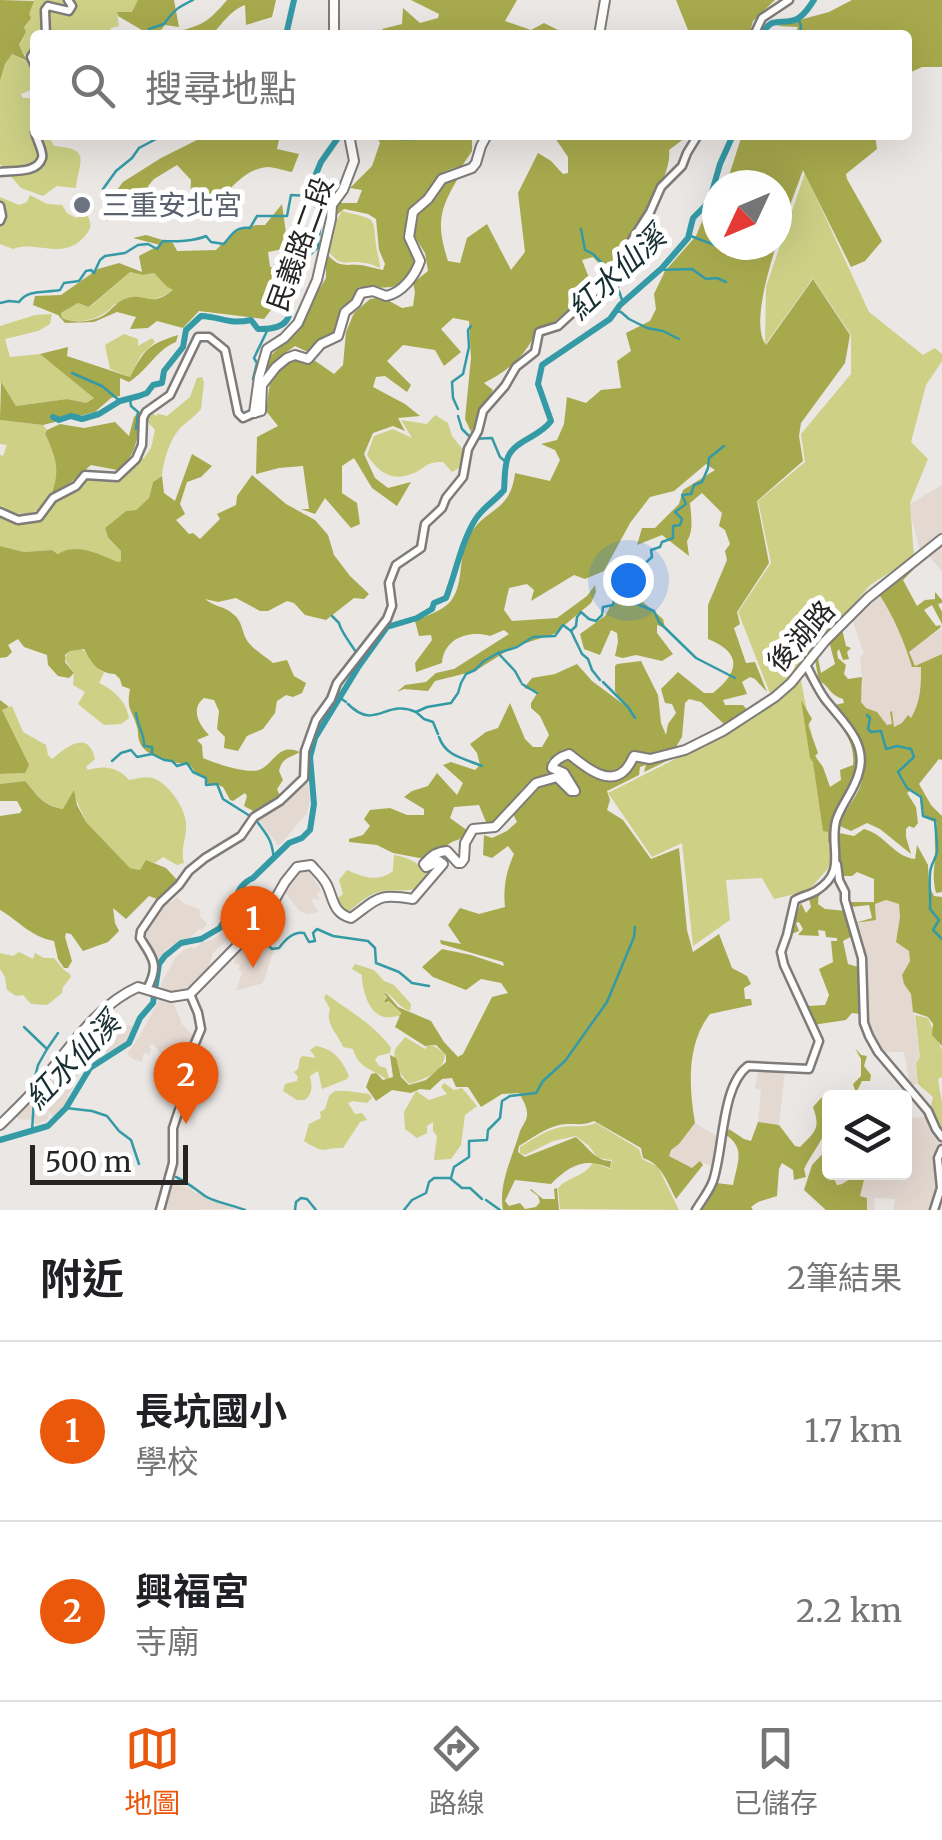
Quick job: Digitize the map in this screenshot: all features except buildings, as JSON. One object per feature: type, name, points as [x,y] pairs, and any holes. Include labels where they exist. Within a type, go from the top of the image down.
[{"type":"main road","points":[[334,0],[334,30]]},
{"type":"main road","points":[[600,30],[605,0]]},
{"type":"main road","name":"民義路二段","points":[[254,413],[258,377],[267,349],[298,323],[317,280],[332,205],[343,190],[354,161],[350,140]]},
{"type":"main road","points":[[254,413],[260,411],[262,385],[276,367],[296,354],[308,359],[324,342],[335,339],[345,312],[362,294],[373,290],[386,296],[402,289],[420,261],[409,237],[413,212],[428,200],[442,179],[476,163],[484,140]]},
{"type":"main road","name":"後湖路","points":[[190,994],[243,940],[257,931],[284,882],[298,867],[304,864],[314,869],[324,880],[335,908],[351,918],[368,903],[384,896],[417,896],[443,864],[439,860],[426,867],[424,864],[430,858],[447,851],[461,863],[473,829],[495,827],[536,783],[557,777],[574,792],[564,773],[552,768],[563,756],[572,755],[584,766],[606,776],[622,772],[634,756],[650,759],[685,750],[775,697],[868,598],[942,538]]},
{"type":"main road","points":[[0,1125],[95,1018],[134,989],[176,998],[190,994]]},
{"type":"street","points":[[46,30],[45,10],[52,6],[69,11],[72,6],[68,0]]},
{"type":"street","points":[[756,30],[762,18],[789,0]]},
{"type":"street","points":[[0,172],[32,169],[42,154],[38,140]]},
{"type":"street","points":[[148,989],[154,961],[140,938],[141,931],[189,871],[242,836],[253,818],[304,778],[305,751],[316,720],[334,687],[387,618],[392,606],[389,583],[393,569],[421,548],[425,524],[460,482],[483,411],[516,367],[535,352],[539,332],[558,326],[598,290],[616,282],[623,254],[650,212],[661,186],[682,166],[695,140]]},
{"type":"street","points":[[0,206],[0,221]]},
{"type":"street","points":[[0,512],[18,520],[38,517],[53,498],[76,486],[85,476],[118,477],[124,472],[140,450],[143,418],[170,394],[198,338],[209,338],[225,350],[238,412],[243,418],[254,413]]},
{"type":"street","points":[[806,665],[824,697],[849,727],[861,755],[858,779],[836,825],[839,880],[846,892],[862,958],[864,1023],[878,1052],[928,1110],[942,1137]]},
{"type":"street","points":[[696,1210],[712,1182],[728,1101],[742,1070],[748,1066],[810,1068],[818,1035],[806,1016],[780,952],[795,900],[828,882],[837,863]]},
{"type":"street","points":[[160,1210],[172,1163],[174,1128],[190,1090],[190,1054],[202,1029],[190,994]]},
{"type":"street","points":[[934,1210],[940,1188],[938,1158],[942,1149]]},
{"type":"shaded area","points":[[0,0],[34,1],[19,45],[27,61],[12,54],[0,81]]},
{"type":"shaded area","points":[[138,0],[174,0],[179,27],[165,25],[161,30],[142,30],[117,12],[132,12]]},
{"type":"shaded area","points":[[227,0],[276,0],[272,17],[246,25],[245,5],[216,30],[182,30],[214,14]]},
{"type":"shaded area","points":[[411,0],[517,0],[505,21],[531,30],[382,29],[402,24],[403,8],[420,23],[438,18],[439,14]]},
{"type":"shaded area","points":[[676,0],[775,0],[753,21],[750,30],[688,30]]},
{"type":"shaded area","points":[[852,0],[942,0],[942,67],[922,67],[912,72],[912,30],[796,30],[798,27],[777,26],[829,12]]},
{"type":"shaded area","points":[[544,23],[558,30],[531,30]]},
{"type":"shaded area","points":[[197,140],[279,140],[277,149],[299,154],[292,172],[267,167],[248,173],[207,220],[190,203],[191,180],[177,165],[148,186],[151,196],[171,198],[175,203],[140,208],[106,221],[103,208],[123,182]]},
{"type":"shaded area","points":[[378,140],[472,140],[472,151],[462,166],[441,174],[423,198],[409,208],[405,241],[417,255],[401,283],[359,287],[351,301],[340,308],[336,331],[308,352],[295,346],[260,379],[269,357],[290,338],[326,278],[326,253],[340,264],[383,270],[376,219],[344,209],[334,217],[339,203],[357,203],[362,190],[350,188],[372,166]]},
{"type":"shaded area","points":[[556,140],[682,140],[669,150],[666,172],[654,199],[608,273],[593,257],[582,260],[593,288],[554,322],[536,331],[516,362],[484,383],[493,390],[471,432],[465,419],[471,358],[469,321],[453,318],[441,329],[461,352],[444,366],[435,350],[403,345],[387,361],[411,385],[407,392],[385,376],[376,377],[373,387],[420,416],[398,418],[405,431],[393,426],[373,433],[364,454],[375,478],[388,488],[411,482],[397,506],[372,488],[354,458],[342,466],[342,493],[357,503],[360,524],[351,528],[325,498],[315,514],[301,509],[309,509],[303,466],[256,474],[257,437],[278,426],[266,411],[270,382],[290,358],[314,360],[334,374],[343,365],[346,332],[354,313],[370,299],[382,297],[402,308],[413,306],[413,283],[428,271],[425,253],[413,234],[416,215],[452,174],[457,180],[441,219],[448,261],[460,263],[467,238],[487,224],[511,270],[525,252],[518,193],[538,153],[563,174],[568,173],[568,157]]},
{"type":"shaded area","points":[[740,140],[876,140],[877,149],[846,174],[882,241],[865,261],[851,267],[803,170],[792,201],[792,170],[731,170]]},
{"type":"shaded area","points":[[282,204],[288,248],[268,252],[270,267],[288,267],[282,296],[264,319],[199,311],[183,328],[157,321],[148,328],[130,329],[136,317],[117,312],[94,322],[65,323],[58,315],[33,305],[35,296],[61,295],[98,269],[119,263],[142,272],[139,256],[160,245],[133,238],[146,235],[173,243],[177,251],[216,250],[243,228],[265,225]],"holes":[[[130,272],[154,273],[173,290],[153,299],[125,299],[92,320],[62,318],[61,313],[78,303],[89,307]]]},
{"type":"shaded area","points":[[702,221],[702,260],[773,260],[761,311],[766,345],[813,279],[850,335],[845,363],[801,423],[803,461],[757,501],[769,563],[737,612],[740,624],[734,628],[746,663],[755,662],[767,692],[750,677],[742,682],[747,694],[723,700],[725,705],[743,705],[748,711],[725,725],[701,702],[689,699],[676,751],[653,755],[633,750],[625,766],[611,774],[566,752],[548,760],[549,768],[563,774],[572,787],[560,776],[549,774],[522,789],[511,807],[493,824],[486,822],[479,805],[454,807],[450,818],[468,831],[465,837],[425,859],[393,853],[377,845],[349,842],[370,826],[364,819],[370,810],[390,808],[407,815],[424,815],[424,809],[404,797],[428,786],[437,773],[457,795],[463,783],[443,765],[451,762],[475,770],[480,765],[470,744],[498,728],[510,703],[525,739],[533,747],[542,747],[549,735],[540,716],[531,708],[538,692],[524,688],[532,678],[555,674],[577,664],[623,704],[615,691],[615,666],[641,661],[658,695],[666,735],[676,713],[672,704],[665,703],[661,689],[678,672],[704,693],[713,693],[728,677],[732,656],[708,639],[708,605],[730,544],[725,530],[719,526],[722,513],[702,493],[690,503],[689,556],[662,535],[637,545],[642,528],[655,528],[679,504],[683,490],[715,470],[706,464],[674,491],[650,497],[630,523],[604,571],[585,579],[574,575],[531,601],[534,590],[527,584],[509,588],[504,610],[512,621],[557,618],[587,596],[595,585],[591,603],[554,634],[513,647],[475,671],[435,681],[428,691],[397,692],[405,685],[426,682],[436,673],[454,669],[509,634],[504,630],[490,636],[466,635],[447,647],[442,663],[416,672],[415,663],[432,640],[431,635],[419,636],[415,621],[443,608],[454,596],[473,530],[508,497],[515,473],[550,481],[560,460],[555,450],[541,444],[557,440],[564,424],[567,397],[586,403],[601,390],[621,388],[617,361],[631,351],[626,333],[650,321],[656,309],[654,294],[665,271],[696,236]]},
{"type":"shaded area","points":[[178,335],[176,342],[136,377],[129,382],[120,378],[120,396],[111,398],[95,412],[43,425],[0,420],[1,382],[16,406],[67,399],[86,403],[94,398],[40,354],[68,347],[67,356],[130,377],[148,349]]},
{"type":"shaded area","points":[[140,411],[136,444],[124,465],[117,470],[91,465],[52,493],[56,469],[47,430],[60,424],[84,428],[115,422],[129,436],[134,417]]},
{"type":"shaded area","points":[[192,454],[212,466],[201,477],[187,482],[180,504],[185,514],[176,520],[189,534],[200,539],[220,519],[217,514],[236,505],[237,496],[252,475],[286,504],[315,520],[328,535],[334,555],[369,594],[364,599],[354,598],[326,620],[305,615],[287,601],[260,611],[236,598],[218,602],[205,599],[236,617],[256,650],[273,663],[287,660],[294,676],[306,683],[302,693],[277,701],[275,713],[263,729],[247,736],[238,751],[224,748],[225,737],[217,729],[219,711],[214,700],[204,698],[197,707],[199,722],[209,735],[197,740],[202,745],[203,758],[254,771],[281,752],[300,752],[280,766],[283,780],[277,789],[281,798],[257,813],[244,806],[245,793],[230,800],[223,787],[209,786],[191,766],[149,753],[139,741],[129,706],[130,689],[122,686],[115,674],[96,666],[84,649],[65,655],[65,662],[74,673],[69,678],[58,676],[48,665],[47,655],[24,647],[18,639],[8,645],[12,652],[0,658],[0,546],[24,552],[52,550],[58,554],[81,549],[121,561],[121,551],[108,538],[105,528],[126,511],[136,510],[149,498],[153,482],[162,476],[164,493],[175,501]]},
{"type":"shaded area","points":[[942,485],[942,571],[920,550],[908,505]]},
{"type":"shaded area","points":[[913,565],[914,569],[903,580],[917,606],[935,599],[935,592],[942,600],[938,604],[942,624],[932,605],[924,610],[940,628],[909,652],[915,666],[942,654],[942,760],[919,784],[942,816],[942,892],[936,893],[937,823],[925,818],[920,795],[911,790],[907,793],[916,807],[918,823],[906,829],[911,854],[867,823],[851,831],[840,826],[861,784],[864,763],[855,732],[835,705],[844,703],[843,699],[819,681],[815,660],[818,658],[821,673],[835,664],[830,645],[824,648],[842,629],[846,646],[851,648],[847,652],[849,659],[843,660],[839,649],[838,658],[846,665],[844,674],[848,679],[862,677],[861,702],[877,712],[887,725],[892,724],[892,711],[894,727],[908,715],[911,718],[919,699],[921,667],[912,667],[879,594]]},
{"type":"shaded area","points":[[630,591],[663,619],[665,628],[657,625],[657,633],[673,654],[662,661],[636,655],[615,656],[617,633],[611,630],[600,655],[584,649],[580,634],[605,616],[615,598]]},
{"type":"shaded area","points":[[879,594],[908,652],[942,628],[942,654],[916,666],[921,666],[922,676],[918,707],[911,719],[894,727],[890,712],[892,725],[887,725],[877,712],[860,702],[860,656],[864,654],[852,619]]},
{"type":"shaded area","points":[[808,672],[847,727],[859,765],[851,789],[838,809],[835,844],[828,842],[828,832],[823,831],[801,700],[812,719],[808,725],[818,753],[815,756],[830,787],[841,780],[840,770],[853,765],[852,747],[820,702],[805,676]]},
{"type":"shaded area","points":[[0,700],[9,707],[2,710],[29,765],[25,773],[0,774]]},
{"type":"shaded area","points":[[677,756],[644,772],[646,765],[640,767],[639,775],[607,791],[607,810],[623,820],[651,859],[679,848],[687,930],[693,952],[719,934],[732,968],[747,976],[751,984],[744,988],[745,999],[751,999],[752,1005],[710,1014],[693,1052],[691,1095],[695,1123],[669,1156],[692,1168],[700,1161],[703,1165],[676,1199],[659,1169],[643,1158],[641,1148],[594,1121],[559,1125],[519,1146],[518,1152],[525,1157],[576,1137],[596,1156],[611,1161],[610,1168],[585,1163],[551,1184],[515,1180],[505,1201],[509,1206],[520,1203],[525,1209],[536,1207],[540,1202],[531,1189],[543,1199],[555,1199],[557,1188],[559,1210],[503,1210],[504,1180],[527,1116],[522,1098],[519,1093],[502,1094],[481,1107],[468,1087],[456,1087],[452,1078],[442,1079],[430,1090],[392,1090],[376,1101],[366,1087],[371,1074],[376,1073],[383,1080],[393,1077],[390,1055],[396,1058],[401,1077],[409,1085],[426,1080],[446,1062],[446,1055],[436,1045],[425,1046],[395,1027],[401,1013],[384,1001],[387,997],[383,992],[398,1007],[431,1021],[458,1057],[463,1054],[492,997],[508,993],[501,983],[481,979],[466,990],[433,977],[422,967],[442,949],[504,966],[503,962],[441,944],[440,940],[461,944],[448,925],[460,908],[479,914],[505,907],[506,880],[514,854],[508,846],[492,858],[483,855],[484,835],[492,838],[517,822],[513,814],[539,785],[554,779],[568,795],[578,795],[575,782],[555,764],[570,758],[606,781],[630,770],[637,761]]},
{"type":"shaded area","points":[[307,776],[307,813],[278,845],[257,818]]},
{"type":"shaded area","points":[[25,781],[45,802],[63,809],[74,790],[86,822],[130,868],[140,870],[146,860],[166,868],[178,881],[157,899],[149,896],[126,919],[113,908],[119,931],[108,942],[83,951],[66,933],[72,961],[68,968],[58,959],[54,941],[32,932],[0,910],[0,816],[22,810],[17,801],[0,801],[0,784]]},
{"type":"shaded area","points":[[864,829],[915,859],[917,845],[928,865],[929,886],[934,896],[942,897],[942,1046],[932,1035],[933,1024],[928,1017],[913,1012],[911,994],[904,984],[902,975],[910,961],[909,951],[896,942],[899,904],[886,900],[875,904],[876,920],[855,923],[872,918],[869,905],[851,907],[848,902],[874,902],[874,879],[857,872],[842,876],[839,833],[854,836]]},
{"type":"shaded area","points":[[304,868],[321,890],[317,894],[320,900],[311,900],[318,912],[308,914],[298,910],[283,889],[292,872]]},
{"type":"shaded area","points":[[819,892],[818,904],[825,909],[847,911],[854,935],[843,941],[848,964],[858,967],[860,1014],[813,1025],[808,1006],[825,1005],[829,995],[819,969],[833,962],[831,941],[837,938],[826,937],[825,931],[818,930],[819,936],[798,935],[803,929],[799,922],[799,931],[789,935],[801,903],[806,913],[811,907],[809,899]]},
{"type":"shaded area","points":[[177,897],[198,909],[207,924],[168,948],[156,962],[142,935],[167,901]]},
{"type":"shaded area","points":[[886,900],[899,904],[896,942],[909,951],[904,984],[911,994],[920,1057],[916,1064],[918,1084],[910,1085],[904,1052],[882,1052],[866,1020],[866,959],[856,924],[876,919],[875,904]]},
{"type":"shaded area","points":[[236,922],[240,928],[213,953],[206,976],[188,992],[164,993],[161,984],[175,958],[184,950],[212,940]]},
{"type":"shaded area","points":[[250,939],[264,940],[274,949],[263,983],[236,991],[242,972],[238,970],[240,965],[234,963],[235,952]]},
{"type":"shaded area","points":[[162,995],[172,999],[182,1024],[196,1039],[188,1073],[173,1067],[164,1083],[161,1080],[166,1059],[153,1044],[142,1062],[127,1054]]},
{"type":"shaded area","points":[[94,1023],[120,1031],[126,1025],[134,1026],[127,1041],[76,1077],[63,1064],[76,1082],[70,1099],[54,1117],[49,1112],[48,1119],[36,1125],[33,1120],[19,1119],[15,1115]]},
{"type":"shaded area","points":[[855,1048],[867,1056],[864,1066],[871,1075],[870,1081],[862,1081],[855,1090],[853,1084],[861,1076],[861,1059]]},
{"type":"shaded area","points":[[758,1069],[785,1070],[779,1125],[758,1122]]},
{"type":"shaded area","points":[[821,1098],[822,1138],[804,1169],[806,1177],[794,1180],[793,1170],[782,1163],[777,1196],[758,1202],[751,1207],[753,1210],[701,1210],[716,1183],[733,1185],[739,1157],[736,1145],[726,1135],[729,1129],[751,1141],[758,1122],[779,1125],[800,1147],[815,1130],[813,1107]]},
{"type":"shaded area","points":[[929,1117],[941,1139],[935,1158],[936,1190],[931,1210],[893,1210],[895,1199],[874,1198],[875,1210],[867,1210],[867,1199],[860,1196],[864,1181],[861,1180],[912,1180],[912,1118]]},
{"type":"shaded area","points":[[695,1123],[722,1139],[713,1167],[700,1162],[693,1169],[669,1156]]},
{"type":"shaded area","points":[[822,1154],[822,1180],[834,1180],[837,1185],[864,1180],[860,1196],[867,1198],[867,1210],[826,1210],[804,1190],[812,1165]]},
{"type":"shaded area","points":[[171,1183],[190,1188],[238,1209],[163,1210]]},
{"type":"green space","points":[[34,0],[139,2],[132,13],[117,13],[119,26],[110,30],[30,30],[30,90],[21,94],[30,98],[30,140],[51,140],[54,146],[74,150],[81,163],[76,188],[57,186],[43,196],[21,188],[0,164],[0,81],[12,54],[25,61],[27,58],[19,46],[26,32],[24,27]]},
{"type":"green space","points":[[805,173],[869,312],[923,355],[935,348],[942,354],[942,361],[926,385],[911,442],[928,459],[910,503],[914,557],[870,585],[799,670],[832,841],[830,866],[808,891],[774,899],[762,878],[726,880],[730,920],[693,946],[682,843],[652,857],[608,793],[719,737],[773,701],[738,612],[771,563],[758,501],[805,462],[801,434],[851,374],[851,335],[813,278],[765,345],[766,287],[775,260],[792,260],[792,211]]},
{"type":"green space","points":[[30,195],[47,204],[62,205],[76,218],[87,214],[89,231],[67,248],[13,249],[0,244],[0,197],[19,205],[27,202]]},
{"type":"green space","points":[[342,211],[372,221],[380,268],[341,262],[328,251],[333,226]]},
{"type":"green space","points":[[130,272],[154,273],[174,289],[153,299],[115,304],[91,319],[62,318],[61,313],[78,303],[90,307]]},
{"type":"green space","points":[[52,314],[50,324],[38,331],[5,339],[10,357],[40,354],[95,397],[86,403],[67,399],[16,406],[0,382],[0,326]]},
{"type":"green space","points":[[124,334],[138,339],[138,346],[152,338],[155,342],[141,355],[130,377],[110,369],[105,345]]},
{"type":"green space","points":[[202,377],[201,409],[174,438],[162,476],[153,482],[149,498],[105,528],[108,539],[121,551],[121,561],[80,549],[59,554],[52,550],[24,552],[0,546],[0,514],[16,522],[34,521],[82,479],[126,476],[151,448],[155,430],[147,421],[152,413],[167,416],[190,397],[197,378]]},
{"type":"green space","points":[[435,415],[448,423],[464,451],[459,468],[452,472],[443,462],[437,462],[397,477],[380,470],[367,455],[374,436],[393,429],[412,438],[401,420],[427,424]]},
{"type":"green space","points":[[0,420],[43,425],[47,430],[57,478],[50,500],[34,512],[13,513],[0,508],[0,455],[3,456],[7,445],[0,444]]},
{"type":"green space","points":[[80,648],[104,673],[99,683],[125,706],[129,718],[121,724],[104,725],[78,704],[85,692],[73,685],[74,673],[64,658]]},
{"type":"green space","points":[[12,706],[23,732],[46,745],[52,759],[82,743],[92,750],[95,759],[86,767],[88,770],[110,768],[129,780],[150,777],[170,790],[185,817],[184,863],[177,865],[163,857],[155,863],[146,861],[140,870],[130,868],[86,822],[73,792],[64,809],[46,802],[25,781],[0,784],[0,774],[24,773],[2,710]]},
{"type":"green space","points":[[394,855],[414,862],[429,878],[409,890],[373,894],[344,915],[334,901],[343,894],[339,880],[347,870],[365,877],[382,877],[393,871]]},
{"type":"green space","points":[[19,952],[33,959],[35,953],[54,958],[70,974],[62,993],[47,1005],[31,1004],[23,995],[16,996],[7,990],[0,953],[13,956]]},
{"type":"green space","points":[[355,964],[374,970],[394,985],[411,1004],[410,1011],[384,992],[384,1001],[389,1001],[400,1016],[378,1015],[370,1006],[362,975],[352,969]]},
{"type":"green space","points":[[326,994],[370,1025],[391,1048],[390,1053],[375,1060],[386,1068],[389,1078],[366,1067],[353,1049],[343,1047],[330,1024]]},
{"type":"green space","points":[[915,1015],[928,1018],[942,1050],[942,1078],[938,1080],[942,1135],[930,1110],[933,1097],[918,1084],[916,1064],[920,1057]]},
{"type":"green space","points":[[405,1037],[425,1049],[434,1046],[445,1054],[437,1070],[410,1084],[395,1059],[395,1050]]},
{"type":"green space","points":[[316,1046],[337,1056],[349,1076],[322,1089],[318,1071],[310,1076],[308,1097],[297,1100],[283,1091],[285,1084],[297,1081],[294,1072],[300,1058],[316,1058],[310,1050]]},
{"type":"green space","points":[[444,1083],[454,1090],[462,1088],[477,1106],[465,1115],[461,1145],[451,1159],[434,1160],[437,1136],[433,1122],[427,1126],[427,1133],[417,1138],[405,1129],[404,1112],[416,1091],[429,1100],[447,1094],[441,1087]]},
{"type":"green space","points":[[335,1091],[369,1094],[372,1098],[367,1103],[348,1103],[355,1114],[362,1113],[367,1120],[360,1122],[343,1148],[321,1150],[304,1141],[309,1124],[321,1118],[320,1112]]},
{"type":"green space","points":[[596,1123],[639,1149],[642,1159],[658,1167],[679,1210],[560,1209],[558,1188],[586,1171],[593,1162],[610,1169],[612,1160],[598,1158],[576,1136],[553,1141],[525,1155],[520,1153],[520,1147],[555,1128]]},
{"type":"waterway","points":[[149,29],[164,24],[177,9],[193,0]]},
{"type":"waterway","points":[[287,30],[294,0]]},
{"type":"waterway","name":"紅水仙溪","points":[[766,30],[773,23],[800,17],[814,0]]},
{"type":"waterway","points":[[798,18],[801,30]]},
{"type":"waterway","points":[[103,189],[139,148],[154,140]]},
{"type":"waterway","points":[[53,417],[82,419],[99,414],[162,383],[164,371],[183,347],[186,330],[201,316],[251,320],[258,329],[282,325],[290,309],[287,292],[300,279],[305,257],[316,247],[320,215],[313,181],[336,140]]},
{"type":"waterway","name":"紅水仙溪","points":[[233,903],[246,882],[289,843],[310,830],[314,804],[310,757],[315,738],[359,666],[387,627],[417,618],[446,598],[470,529],[504,490],[511,451],[551,421],[538,384],[542,365],[610,319],[688,238],[693,218],[709,202],[731,140]]},
{"type":"waterway","points":[[0,303],[19,302],[32,293],[60,290],[64,283],[79,281],[86,271],[94,273],[105,256],[125,253],[138,245],[148,244],[157,249],[163,241],[206,236],[211,242],[224,244],[238,230],[250,228],[257,216],[287,216],[291,195],[308,196],[313,191]]},
{"type":"waterway","points":[[581,229],[585,250],[605,266],[623,303]]},
{"type":"waterway","points":[[688,235],[702,240]]},
{"type":"waterway","points":[[658,270],[692,269],[706,279],[726,282]]},
{"type":"waterway","points":[[616,311],[679,339]]},
{"type":"waterway","points":[[458,409],[452,382],[463,374],[471,326]]},
{"type":"waterway","points":[[253,379],[257,363],[254,358],[268,329]]},
{"type":"waterway","points":[[72,373],[102,386],[120,401]]},
{"type":"waterway","points":[[130,399],[138,412],[136,429]]},
{"type":"waterway","points":[[458,416],[462,429],[472,439],[492,438],[506,462]]},
{"type":"waterway","points":[[348,704],[358,712],[374,715],[396,709],[416,712],[451,703],[466,674],[498,653],[533,637],[555,636],[563,625],[571,631],[581,612],[596,621],[603,607],[613,605],[615,596],[626,587],[625,579],[634,577],[652,557],[651,550],[673,538],[673,526],[680,525],[682,519],[675,512],[686,504],[682,495],[691,494],[694,485],[702,482],[709,458],[724,446]]},
{"type":"waterway","points":[[625,592],[635,603],[654,611],[659,622],[696,658],[735,678]]},
{"type":"waterway","points":[[332,616],[362,662]]},
{"type":"waterway","points":[[571,631],[600,680]]},
{"type":"waterway","points":[[498,653],[521,682]]},
{"type":"waterway","points":[[603,682],[635,718]]},
{"type":"waterway","points":[[522,684],[537,693]]},
{"type":"waterway","name":"紅水仙溪","points":[[339,697],[346,702]]},
{"type":"waterway","points":[[416,712],[433,722],[438,734]]},
{"type":"waterway","points":[[136,713],[144,746],[152,747],[152,754],[177,766],[187,763],[193,772],[206,778],[206,785],[217,784],[223,799],[250,816]]},
{"type":"waterway","points":[[867,715],[868,729],[881,731],[886,749],[911,749],[914,757],[898,772],[907,788],[921,797],[923,816],[935,820],[937,850],[930,872],[930,909],[939,920],[933,930],[942,939]]},
{"type":"waterway","points":[[439,737],[451,753],[482,766]]},
{"type":"waterway","points":[[112,761],[131,750],[137,757],[152,754]]},
{"type":"waterway","points":[[256,820],[269,839],[274,860]]},
{"type":"waterway","name":"紅水仙溪","points":[[0,1140],[48,1126],[66,1108],[90,1068],[129,1043],[140,1018],[153,1003],[159,964],[165,956],[181,943],[201,939],[220,928],[232,907]]},
{"type":"waterway","points":[[231,909],[251,927],[250,933]]},
{"type":"waterway","points":[[404,1210],[412,1200],[426,1193],[434,1178],[451,1178],[454,1167],[469,1157],[469,1141],[487,1140],[488,1130],[500,1118],[502,1101],[510,1096],[536,1093],[565,1061],[607,1002],[635,927]]},
{"type":"waterway","points":[[250,938],[263,940],[272,949],[279,948],[296,933],[304,933],[309,942],[315,941],[313,933],[317,929],[333,936],[368,941],[375,948],[376,963],[399,972],[412,983],[429,986]]},
{"type":"waterway","points":[[24,1027],[47,1049],[33,1085]]},
{"type":"waterway","points":[[47,1049],[58,1033]]},
{"type":"waterway","points":[[32,1131],[34,1099]]},
{"type":"waterway","points":[[66,1108],[107,1116],[131,1140],[139,1164]]},
{"type":"waterway","points":[[176,1177],[208,1198],[245,1210]]},
{"type":"waterway","points":[[451,1179],[482,1199]]},
{"type":"waterway","points":[[295,1210],[301,1198],[316,1210]]},
{"type":"waterway","points":[[486,1200],[500,1210]]},
{"type":"place","name":"三重安北宮","points":[[82,205]]},
{"type":"place","name":"長坑國小","points":[[253,968]]},
{"type":"place","name":"興福宮","points":[[186,1124]]}]
